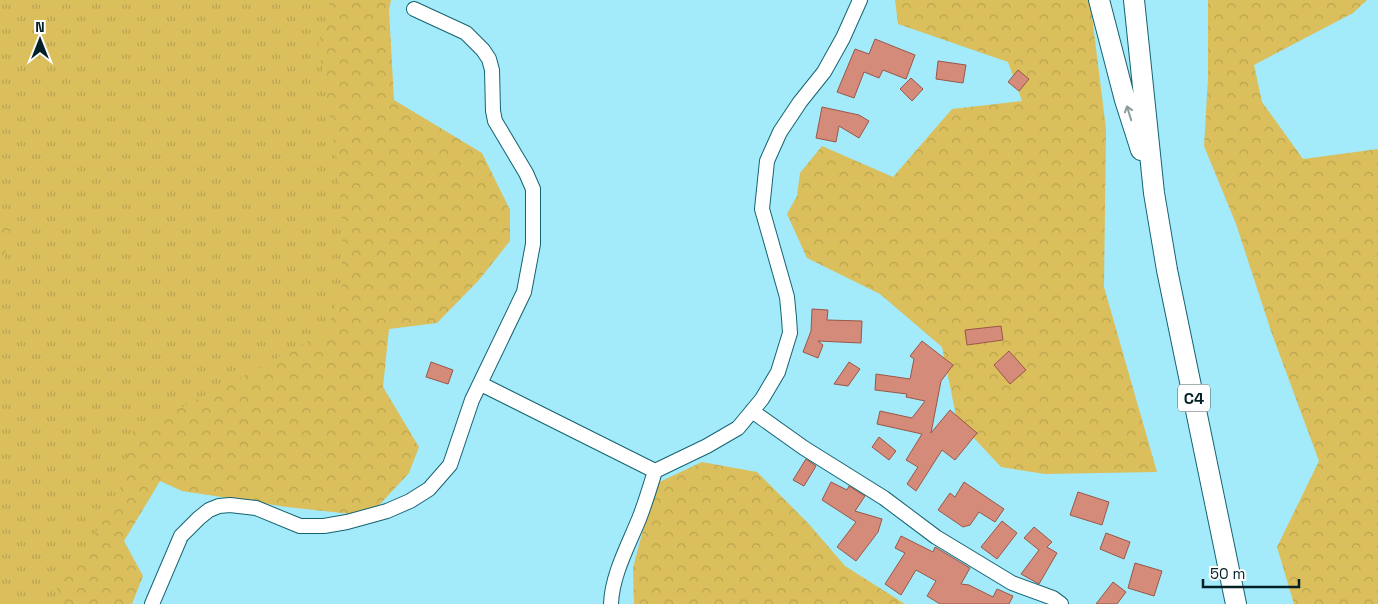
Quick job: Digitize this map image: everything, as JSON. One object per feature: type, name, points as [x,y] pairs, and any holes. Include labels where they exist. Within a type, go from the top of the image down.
[{"type":"highway","points":[[1099,0],[1125,100],[1154,193]]},
{"type":"highway","name":"C4","points":[[1134,0],[1154,193],[1167,270],[1236,604]]},
{"type":"street","points":[[611,604],[611,595],[620,564],[640,516],[655,471],[707,446],[738,428],[762,399],[778,372],[790,333],[787,297],[762,209],[767,161],[780,132],[800,102],[824,72],[843,38],[860,0]]},
{"type":"street","points":[[152,604],[181,536],[209,510],[219,506],[230,505],[256,508],[300,526],[324,526],[347,522],[387,511],[410,501],[429,489],[450,465],[472,400],[524,292],[533,244],[533,189],[526,173],[495,121],[492,70],[489,58],[484,50],[466,33],[414,9]]},
{"type":"street","points":[[481,384],[655,471]]},
{"type":"street","points":[[752,411],[804,448],[884,498],[936,537],[1012,583],[1053,598],[1061,604]]},
{"type":"green space","points":[[0,0],[362,0],[353,366],[149,458],[92,604],[0,604]]},
{"type":"green space","points":[[331,0],[391,0],[389,10],[394,100],[482,153],[510,210],[510,241],[479,280],[437,323],[389,329],[383,387],[419,447],[409,473],[369,516],[287,507],[182,491],[160,481],[124,541],[143,576],[132,604],[57,604],[57,586],[117,502],[132,432],[236,380],[327,331],[342,285],[342,210],[336,155],[318,43]]},
{"type":"green space","points":[[895,0],[1090,0],[1106,129],[1104,287],[1157,472],[1045,474],[1001,467],[957,420],[942,347],[880,294],[807,258],[787,214],[797,196],[800,173],[822,146],[893,177],[952,109],[1022,101],[1008,62],[898,24]]},
{"type":"green space","points":[[1208,0],[1367,0],[1353,13],[1254,65],[1262,102],[1303,159],[1378,149],[1378,604],[1294,604],[1277,547],[1319,461],[1272,334],[1236,224],[1204,146],[1208,78]]},
{"type":"green space","points":[[0,218],[11,226],[0,278]]},
{"type":"green space","points":[[702,462],[757,472],[808,523],[845,566],[905,604],[634,604],[633,568],[655,484]]},
{"type":"building","points":[[875,39],[915,55],[906,79],[883,70],[879,78],[864,72],[854,98],[837,92],[855,49],[869,54]]},
{"type":"building","points":[[938,61],[966,65],[963,83],[936,79]]},
{"type":"building","points":[[1018,70],[1029,79],[1019,91],[1008,82]]},
{"type":"building","points":[[911,78],[923,89],[912,101],[900,89]]},
{"type":"building","points":[[822,107],[859,115],[869,121],[859,138],[839,126],[836,142],[816,138]]},
{"type":"building","points":[[812,309],[828,310],[827,320],[862,321],[861,343],[818,341],[823,345],[818,358],[803,352],[811,331]]},
{"type":"building","points":[[1001,326],[1003,340],[967,345],[965,330]]},
{"type":"building","points":[[922,341],[953,365],[941,381],[931,433],[950,410],[977,433],[955,460],[942,450],[916,491],[907,484],[918,467],[906,460],[922,434],[877,424],[880,411],[912,418],[925,401],[906,397],[907,394],[875,390],[876,374],[910,379],[914,359],[910,356]]},
{"type":"building","points":[[1009,351],[1026,370],[1010,384],[994,365]]},
{"type":"building","points":[[431,362],[453,370],[448,384],[426,377]]},
{"type":"building","points":[[849,362],[860,369],[848,386],[834,384]]},
{"type":"building","points":[[879,437],[896,451],[889,460],[872,447]]},
{"type":"building","points":[[806,459],[816,466],[804,486],[793,480]]},
{"type":"building","points":[[831,482],[847,490],[849,486],[865,496],[855,511],[882,519],[878,532],[856,561],[837,547],[856,522],[822,500]]},
{"type":"building","points":[[964,482],[1004,509],[995,522],[979,512],[970,525],[963,527],[938,510],[950,493],[955,497]]},
{"type":"building","points":[[1078,492],[1109,502],[1102,525],[1070,515]]},
{"type":"building","points":[[1002,521],[1017,533],[997,559],[981,547]]},
{"type":"building","points":[[1034,527],[1052,542],[1047,547],[1057,553],[1039,584],[1021,574],[1039,550],[1024,538]]},
{"type":"building","points":[[1106,533],[1130,542],[1124,559],[1100,549]]},
{"type":"building","points":[[901,536],[933,552],[935,547],[970,568],[961,584],[969,585],[993,597],[997,589],[1013,596],[1009,604],[940,604],[927,596],[936,581],[916,570],[901,595],[885,584],[905,553],[895,548]]},
{"type":"building","points":[[1135,563],[1162,571],[1154,596],[1128,588]]},
{"type":"building","points":[[1113,582],[1126,592],[1117,604],[1096,604]]}]
